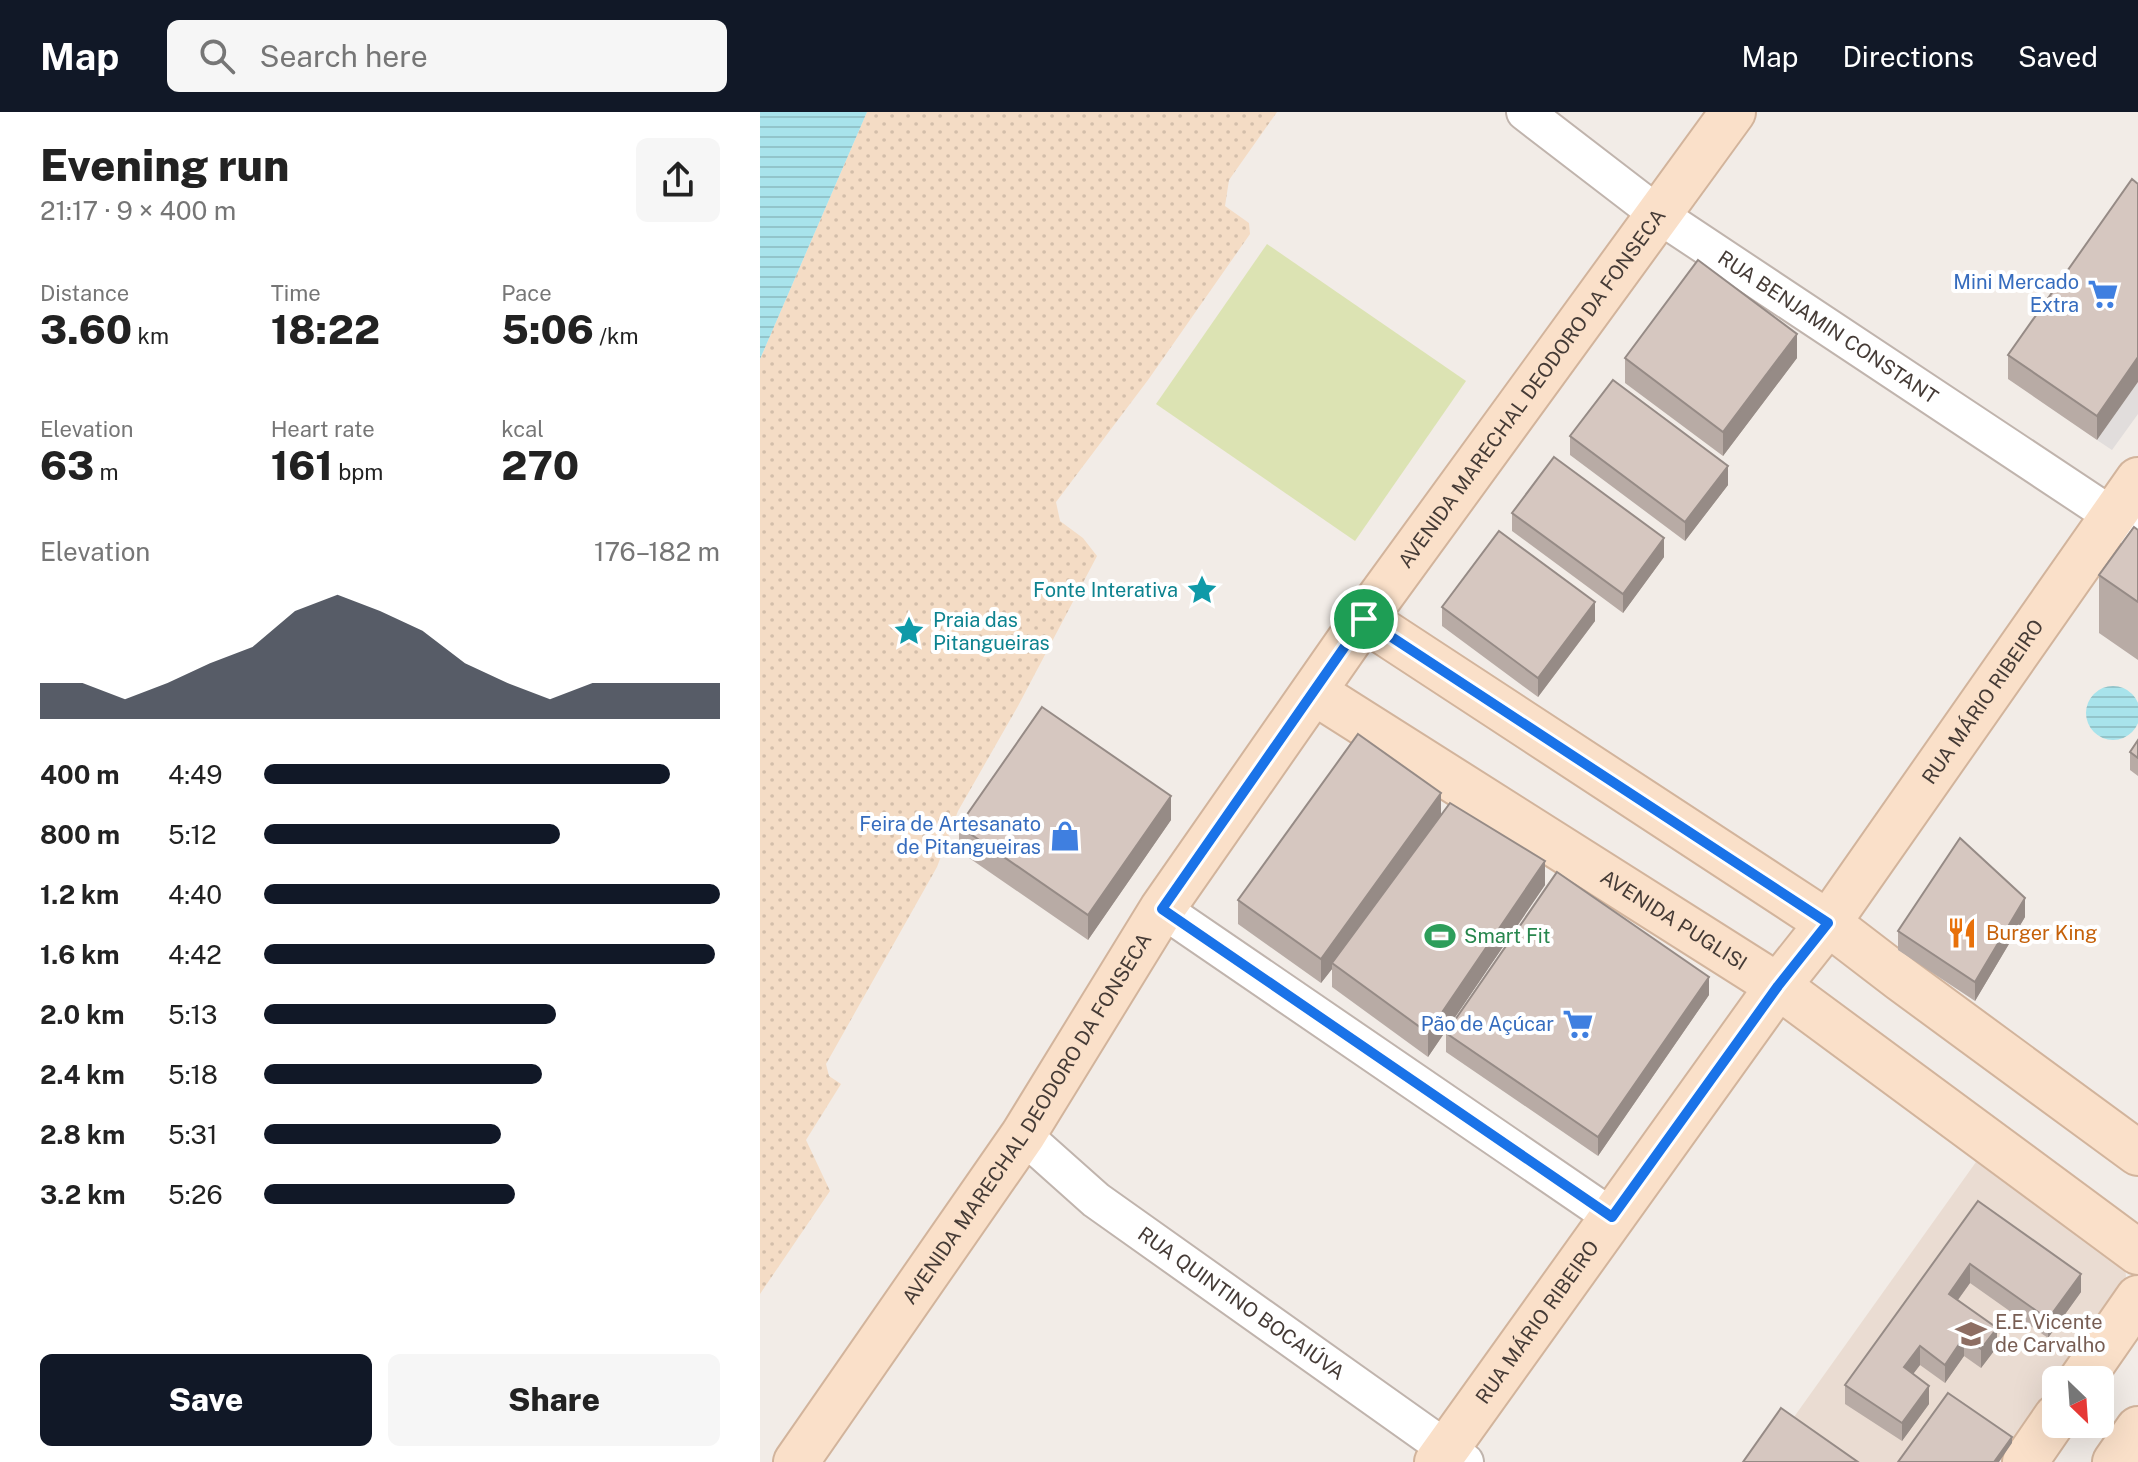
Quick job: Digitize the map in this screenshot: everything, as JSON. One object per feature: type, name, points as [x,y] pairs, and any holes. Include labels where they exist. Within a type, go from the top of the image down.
[{"type":"main road","name":"AVENIDA MARECHAL DEODORO DA FONSECA","points":[[796,1462],[1023,1135],[1162,909],[1364,619],[1733,112]]},
{"type":"main road","name":"RUA MÁRIO RIBEIRO","points":[[1449,1458],[1612,1217],[1778,986],[2125,525],[2138,480]]},
{"type":"main road","points":[[1364,619],[1828,923],[2138,1153]]},
{"type":"main road","name":"AVENIDA PUGLISI","points":[[1314,692],[1778,986],[2138,1252]]},
{"type":"main road","points":[[2091,1366],[2138,1298]]},
{"type":"main road","points":[[2115,1462],[2138,1429]]},
{"type":"main road","points":[[2025,1462],[2042,1437]]},
{"type":"street","name":"RUA BENJAMIN CONSTANT","points":[[1525,112],[1659,215],[2125,525]]},
{"type":"street","points":[[1162,909],[1612,1217]]},
{"type":"street","name":"RUA QUINTINO BOCAIÚVA","points":[[1023,1135],[1096,1200],[1449,1458]]},
{"type":"shaded area","points":[[2138,382],[2138,414],[2112,450],[2097,440]]},
{"type":"shaded area","name":"E.E. Vicente de Carvalho","points":[[1976,1162],[2125,1268],[2122,1288],[2067,1366],[2042,1366],[2042,1401],[1999,1462],[1843,1462],[1789,1424]]},
{"type":"green space","points":[[1267,244],[1466,381],[1355,541],[1156,404]]},
{"type":"sand","name":"Praia das Pitangueiras","points":[[867,112],[1277,112],[1229,180],[1225,206],[1249,223],[1250,234],[1148,380],[1056,502],[1060,521],[1083,538],[1097,556],[1018,706],[958,811],[937,867],[826,1064],[829,1076],[841,1084],[806,1140],[830,1191],[760,1294],[760,359]]},
{"type":"water","points":[[760,112],[867,112],[760,359]]},
{"type":"water","points":[[2103,688],[2123,688],[2138,703],[2138,723],[2123,738],[2103,738],[2088,723],[2088,703]]},
{"type":"building","name":"Mini Mercado Extra","points":[[2132,179],[2138,184],[2138,357],[2097,416],[2008,355]]},
{"type":"building","points":[[1698,260],[1797,334],[1723,432],[1625,358]]},
{"type":"building","points":[[1613,380],[1728,466],[1685,522],[1570,436]]},
{"type":"building","points":[[1554,457],[1664,538],[1623,594],[1512,513]]},
{"type":"building","points":[[2134,527],[2138,530],[2138,602],[2099,575]]},
{"type":"building","points":[[1499,531],[1595,602],[1538,678],[1442,607]]},
{"type":"building","name":"Feira de Artesanato de Pitangueiras","points":[[1042,707],[1171,796],[1088,915],[959,826]]},
{"type":"building","points":[[1358,734],[1441,793],[1321,959],[1238,900]]},
{"type":"building","points":[[2138,740],[2138,758],[2130,752]]},
{"type":"building","name":"Smart Fit","points":[[1450,803],[1545,861],[1428,1033],[1332,963]]},
{"type":"building","name":"Burger King","points":[[1960,838],[2025,898],[1975,982],[1898,931]]},
{"type":"building","name":"Pão de Açúcar","points":[[1557,872],[1709,977],[1598,1137],[1446,1033]]},
{"type":"building","points":[[1978,1201],[2081,1274],[2048,1319],[1970,1264],[1949,1294],[1997,1328],[1981,1349],[1964,1337],[1945,1365],[1920,1346],[1904,1367],[1929,1386],[1902,1423],[1845,1385]]},
{"type":"building","points":[[1948,1393],[2012,1437],[1994,1462],[1898,1462]]},
{"type":"building","points":[[1781,1408],[1858,1462],[1743,1462]]},
{"type":"place","name":"Mini Mercado Extra","points":[[2103,294]]},
{"type":"place","name":"Fonte Interativa","points":[[1202,590]]},
{"type":"place","name":"Praia das Pitangueiras","points":[[909,631]]},
{"type":"place","name":"Feira de Artesanato de Pitangueiras","points":[[1065,836]]},
{"type":"place","name":"Burger King","points":[[1962,933]]},
{"type":"place","name":"Smart Fit","points":[[1440,936]]},
{"type":"place","name":"Pão de Açúcar","points":[[1578,1024]]},
{"type":"place","name":"E.E. Vicente de Carvalho","points":[[1971,1334]]},
{"type":"route","points":[[1364,619],[1828,923],[1778,986],[1612,1217],[1162,909],[1364,619]]}]
